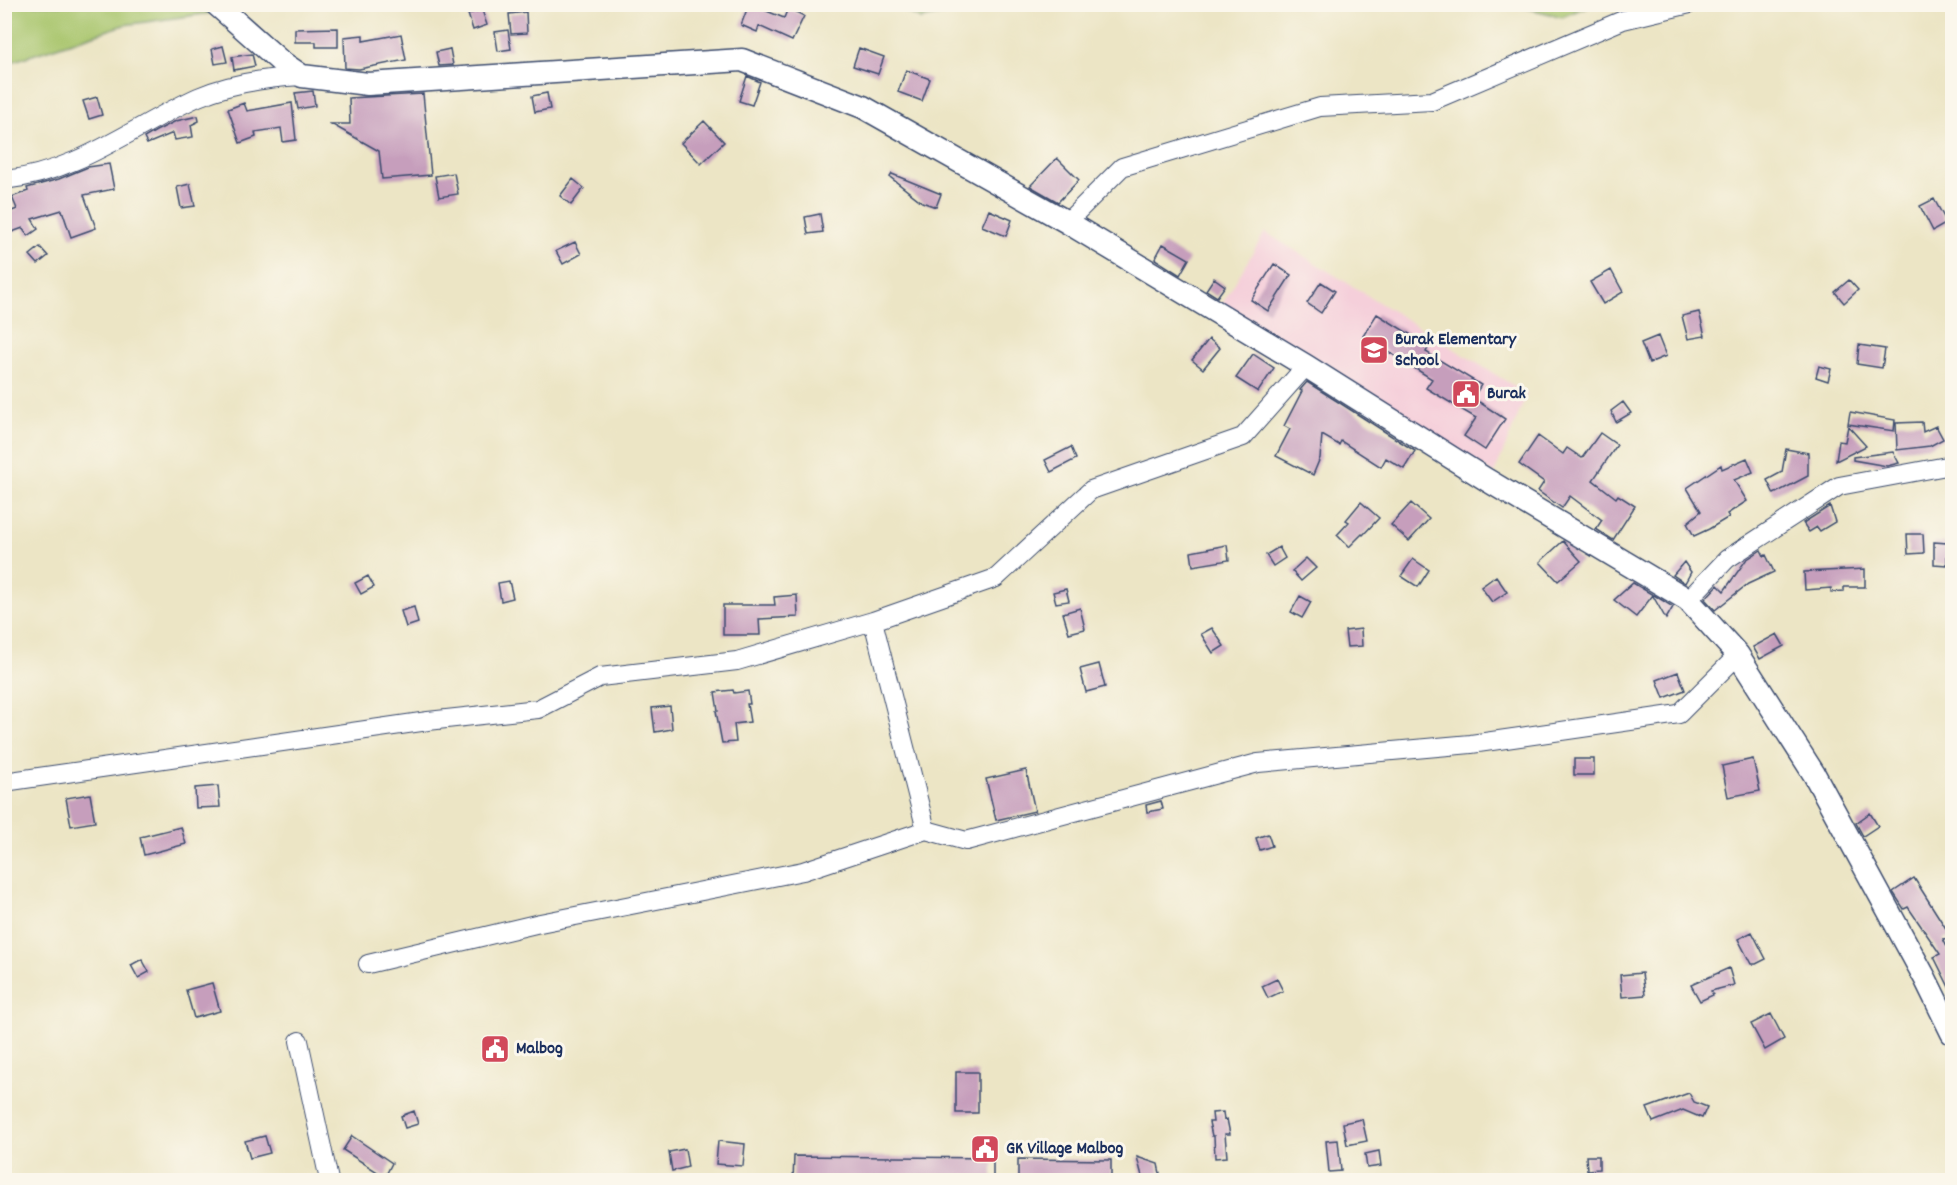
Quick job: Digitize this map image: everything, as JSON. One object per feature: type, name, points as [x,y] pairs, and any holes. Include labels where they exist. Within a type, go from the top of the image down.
[{"type":"street","points":[[216,4],[280,61],[302,76]]},
{"type":"street","points":[[1067,222],[1122,166],[1320,108],[1432,101],[1623,20],[1690,4]]},
{"type":"street","points":[[4,180],[30,178],[87,157],[200,96],[251,82],[302,76],[368,84],[741,60],[863,107],[1067,222],[1306,366],[1487,480],[1688,600],[1738,655],[1814,774],[1953,1033]]},
{"type":"street","points":[[4,782],[428,722],[538,709],[600,677],[737,661],[873,621],[996,578],[1091,490],[1243,437],[1306,366]]},
{"type":"street","points":[[1688,600],[1727,559],[1839,486],[1953,465]]},
{"type":"street","points":[[873,621],[926,830]]},
{"type":"street","points":[[368,964],[540,923],[803,871],[926,830],[966,841],[1258,764],[1471,744],[1678,714],[1738,655]]},
{"type":"street","points":[[299,1041],[329,1180]]},
{"type":"shaded area","name":"Burak Elementary School","points":[[1265,232],[1527,394],[1494,474],[1221,306]]},
{"type":"green space","points":[[4,5],[269,5],[124,25],[5,64]]},
{"type":"green space","points":[[893,5],[968,5],[966,10],[921,19]]},
{"type":"green space","points":[[1514,5],[1591,5],[1562,17]]},
{"type":"building","points":[[749,4],[784,18],[788,8],[804,16],[792,41],[759,26],[757,32],[741,25]]},
{"type":"building","points":[[482,10],[487,25],[473,30],[468,14]]},
{"type":"building","points":[[526,12],[527,33],[511,34],[509,14]]},
{"type":"building","points":[[338,28],[338,47],[316,47],[316,42],[295,42],[295,29]]},
{"type":"building","points":[[508,30],[511,49],[498,51],[495,32]]},
{"type":"building","points":[[401,34],[406,60],[359,69],[345,68],[344,37],[363,35],[363,41]]},
{"type":"building","points":[[223,46],[227,62],[215,64],[212,49]]},
{"type":"building","points":[[859,48],[884,57],[878,74],[853,66]]},
{"type":"building","points":[[450,49],[453,65],[439,66],[436,52]]},
{"type":"building","points":[[252,54],[255,66],[234,70],[232,57]]},
{"type":"building","points":[[906,70],[930,79],[922,101],[898,92]]},
{"type":"building","points":[[747,76],[760,82],[752,105],[739,101]]},
{"type":"building","points":[[313,91],[315,106],[298,109],[295,93]]},
{"type":"building","points":[[547,93],[550,109],[535,112],[532,96]]},
{"type":"building","points":[[423,94],[431,175],[382,179],[379,151],[331,124],[350,124],[349,98]]},
{"type":"building","points":[[97,97],[102,115],[89,119],[83,101]]},
{"type":"building","points":[[244,103],[247,111],[292,103],[296,140],[283,142],[281,128],[255,132],[256,137],[240,143],[228,109]]},
{"type":"building","points":[[198,116],[199,121],[191,125],[193,137],[175,140],[173,133],[147,144],[144,138],[176,121]]},
{"type":"building","points":[[704,121],[724,142],[701,164],[681,143]]},
{"type":"building","points":[[1057,158],[1079,180],[1058,202],[1030,186]]},
{"type":"building","points":[[109,164],[114,189],[84,195],[96,228],[71,237],[62,210],[32,219],[38,229],[28,236],[23,228],[4,235],[4,214],[17,209],[12,197],[28,191],[27,188],[59,179],[88,167]]},
{"type":"building","points":[[454,173],[458,194],[439,197],[435,176]]},
{"type":"building","points":[[892,174],[941,194],[936,207],[922,202],[890,177]]},
{"type":"building","points":[[573,179],[584,188],[571,205],[560,196]]},
{"type":"building","points":[[190,184],[195,206],[181,208],[177,187]]},
{"type":"building","points":[[1934,199],[1947,223],[1933,231],[1920,206]]},
{"type":"building","points":[[989,210],[1012,220],[1006,236],[982,226]]},
{"type":"building","points":[[820,214],[823,232],[808,234],[805,217]]},
{"type":"building","points":[[575,242],[581,254],[563,264],[556,251]]},
{"type":"building","points":[[1163,244],[1189,259],[1180,275],[1155,259]]},
{"type":"building","points":[[40,247],[48,256],[38,264],[30,255]]},
{"type":"building","points":[[1274,264],[1291,275],[1268,311],[1251,300]]},
{"type":"building","points":[[1611,270],[1623,292],[1603,304],[1590,282]]},
{"type":"building","points":[[1214,278],[1225,286],[1217,297],[1206,290]]},
{"type":"building","points":[[1849,280],[1858,290],[1844,303],[1835,292]]},
{"type":"building","points":[[1321,282],[1335,291],[1321,313],[1307,303]]},
{"type":"building","points":[[1699,312],[1705,336],[1688,339],[1682,316]]},
{"type":"building","points":[[1377,314],[1429,346],[1426,352],[1481,385],[1473,398],[1505,419],[1485,450],[1464,436],[1476,418],[1426,388],[1432,379],[1363,336]]},
{"type":"building","points":[[1658,336],[1666,356],[1649,363],[1641,343]]},
{"type":"building","points":[[1209,339],[1220,348],[1203,369],[1192,360]]},
{"type":"building","points":[[1859,345],[1885,349],[1882,368],[1857,364]]},
{"type":"building","points":[[1253,354],[1274,368],[1258,392],[1236,378]]},
{"type":"building","points":[[1819,366],[1831,369],[1828,381],[1816,377]]},
{"type":"building","points":[[1307,382],[1415,451],[1404,469],[1386,458],[1381,467],[1341,441],[1339,445],[1322,435],[1320,458],[1313,475],[1276,456],[1290,429],[1284,426],[1302,391],[1300,390]]},
{"type":"building","points":[[1623,402],[1631,413],[1616,422],[1611,411]]},
{"type":"building","points":[[1850,412],[1895,420],[1894,431],[1848,424]]},
{"type":"building","points":[[1922,422],[1923,432],[1936,426],[1943,439],[1930,446],[1897,450],[1896,423]]},
{"type":"building","points":[[1848,426],[1866,446],[1836,461],[1839,441],[1845,442]]},
{"type":"building","points":[[1600,433],[1617,445],[1593,480],[1616,498],[1618,495],[1635,506],[1613,540],[1596,529],[1602,520],[1570,496],[1562,508],[1538,491],[1544,482],[1519,464],[1538,436],[1563,454],[1567,448],[1582,458]]},
{"type":"building","points":[[1071,447],[1076,459],[1051,472],[1045,460]]},
{"type":"building","points":[[1786,449],[1808,453],[1808,476],[1774,494],[1767,480],[1782,472]]},
{"type":"building","points":[[1893,452],[1899,463],[1887,466],[1853,460],[1853,457]]},
{"type":"building","points":[[1747,458],[1753,472],[1734,480],[1747,501],[1727,514],[1729,517],[1694,536],[1687,523],[1701,511],[1687,488],[1721,465],[1722,469]]},
{"type":"building","points":[[1361,502],[1379,518],[1349,547],[1337,535],[1349,522],[1346,520]]},
{"type":"building","points":[[1411,503],[1429,519],[1409,541],[1391,525]]},
{"type":"building","points":[[1830,506],[1835,522],[1820,531],[1817,527],[1809,532],[1803,523]]},
{"type":"building","points":[[1907,534],[1923,534],[1924,553],[1908,554]]},
{"type":"building","points":[[1563,541],[1581,561],[1558,581],[1540,562]]},
{"type":"building","points":[[1934,542],[1947,543],[1947,565],[1934,564]]},
{"type":"building","points":[[1227,545],[1229,560],[1193,566],[1191,552]]},
{"type":"building","points":[[1279,547],[1285,558],[1273,566],[1266,555]]},
{"type":"building","points":[[1761,550],[1774,572],[1748,584],[1715,610],[1705,599],[1718,585],[1724,591],[1746,560]]},
{"type":"building","points":[[1306,558],[1316,568],[1301,581],[1292,571]]},
{"type":"building","points":[[1413,559],[1429,570],[1418,587],[1401,576]]},
{"type":"building","points":[[1684,562],[1691,572],[1685,583],[1673,575]]},
{"type":"building","points":[[1865,569],[1865,587],[1844,587],[1844,591],[1831,592],[1831,588],[1805,590],[1804,572]]},
{"type":"building","points":[[368,576],[374,587],[361,594],[355,583]]},
{"type":"building","points":[[1496,576],[1507,592],[1492,602],[1481,587]]},
{"type":"building","points":[[509,581],[513,598],[501,601],[498,583]]},
{"type":"building","points":[[1633,583],[1653,595],[1636,617],[1614,600]]},
{"type":"building","points":[[1066,589],[1069,601],[1056,603],[1053,592]]},
{"type":"building","points":[[797,595],[798,617],[759,619],[760,635],[723,635],[723,605],[775,605],[774,597]]},
{"type":"building","points":[[1300,596],[1311,602],[1302,618],[1291,612]]},
{"type":"building","points":[[1653,596],[1673,607],[1666,619]]},
{"type":"building","points":[[414,607],[418,623],[406,627],[401,611]]},
{"type":"building","points":[[1080,608],[1085,629],[1069,633],[1063,613]]},
{"type":"building","points":[[1212,628],[1224,646],[1213,653],[1201,634]]},
{"type":"building","points":[[1361,629],[1362,646],[1347,647],[1345,631]]},
{"type":"building","points":[[1777,634],[1784,646],[1760,659],[1753,647]]},
{"type":"building","points":[[1099,664],[1105,687],[1086,692],[1080,669]]},
{"type":"building","points":[[1678,672],[1685,690],[1664,698],[1657,680]]},
{"type":"building","points":[[733,690],[734,693],[748,691],[750,704],[747,704],[750,722],[734,724],[736,742],[722,743],[715,692]]},
{"type":"building","points":[[670,706],[672,729],[655,732],[652,708]]},
{"type":"building","points":[[1574,759],[1594,759],[1594,775],[1574,775]]},
{"type":"building","points":[[1753,759],[1760,791],[1728,797],[1722,766]]},
{"type":"building","points":[[1026,770],[1035,811],[996,820],[986,779]]},
{"type":"building","points":[[218,786],[220,807],[196,808],[195,788]]},
{"type":"building","points":[[90,794],[95,822],[71,826],[66,798]]},
{"type":"building","points":[[1161,801],[1163,809],[1147,812],[1146,805]]},
{"type":"building","points":[[1870,813],[1878,826],[1863,836],[1856,823]]},
{"type":"building","points":[[181,827],[186,844],[144,855],[140,837]]},
{"type":"building","points":[[1268,834],[1272,846],[1260,850],[1256,838]]},
{"type":"building","points":[[1914,878],[1952,938],[1943,939],[1953,959],[1953,995],[1934,957],[1940,954],[1908,907],[1904,909],[1893,892]]},
{"type":"building","points":[[1752,932],[1766,959],[1756,964],[1751,964],[1738,939]]},
{"type":"building","points":[[142,959],[149,972],[138,978],[131,965]]},
{"type":"building","points":[[1729,968],[1734,985],[1711,991],[1713,995],[1700,1001],[1691,985]]},
{"type":"building","points":[[1642,973],[1645,995],[1622,997],[1620,975]]},
{"type":"building","points":[[1277,979],[1283,991],[1268,998],[1262,986]]},
{"type":"building","points":[[212,983],[220,1011],[194,1018],[186,990]]},
{"type":"building","points":[[1771,1014],[1784,1039],[1765,1050],[1751,1024]]},
{"type":"building","points":[[956,1072],[978,1072],[978,1113],[956,1113]]},
{"type":"building","points":[[1689,1093],[1694,1102],[1707,1107],[1702,1118],[1683,1110],[1653,1122],[1647,1108]]},
{"type":"building","points":[[414,1111],[418,1124],[405,1128],[401,1116]]},
{"type":"building","points":[[1223,1112],[1230,1134],[1225,1134],[1227,1157],[1215,1158],[1214,1136],[1212,1136],[1209,1122],[1213,1122],[1212,1113]]},
{"type":"building","points":[[1362,1119],[1367,1141],[1347,1145],[1343,1123]]},
{"type":"building","points":[[265,1136],[270,1153],[250,1158],[245,1141]]},
{"type":"building","points":[[352,1136],[392,1163],[385,1177],[343,1150]]},
{"type":"building","points":[[1338,1140],[1341,1171],[1329,1172],[1326,1141]]},
{"type":"building","points":[[718,1141],[745,1144],[743,1166],[716,1164]]},
{"type":"building","points":[[685,1149],[688,1167],[672,1171],[669,1152]]},
{"type":"building","points":[[1379,1151],[1381,1166],[1367,1168],[1365,1154]]},
{"type":"building","points":[[794,1156],[993,1158],[993,1180],[793,1180]]},
{"type":"building","points":[[1586,1156],[1599,1156],[1599,1169],[1587,1170]]},
{"type":"building","points":[[1137,1157],[1158,1164],[1161,1178],[1143,1180]]},
{"type":"building","points":[[1018,1159],[1111,1160],[1111,1180],[1018,1180]]},
{"type":"place","name":"Burak Elementary School","points":[[1374,350]]},
{"type":"place","name":"Burak","points":[[1466,394]]},
{"type":"place","name":"Malbog","points":[[495,1049]]},
{"type":"place","name":"GK Village Malbog","points":[[985,1149]]}]
